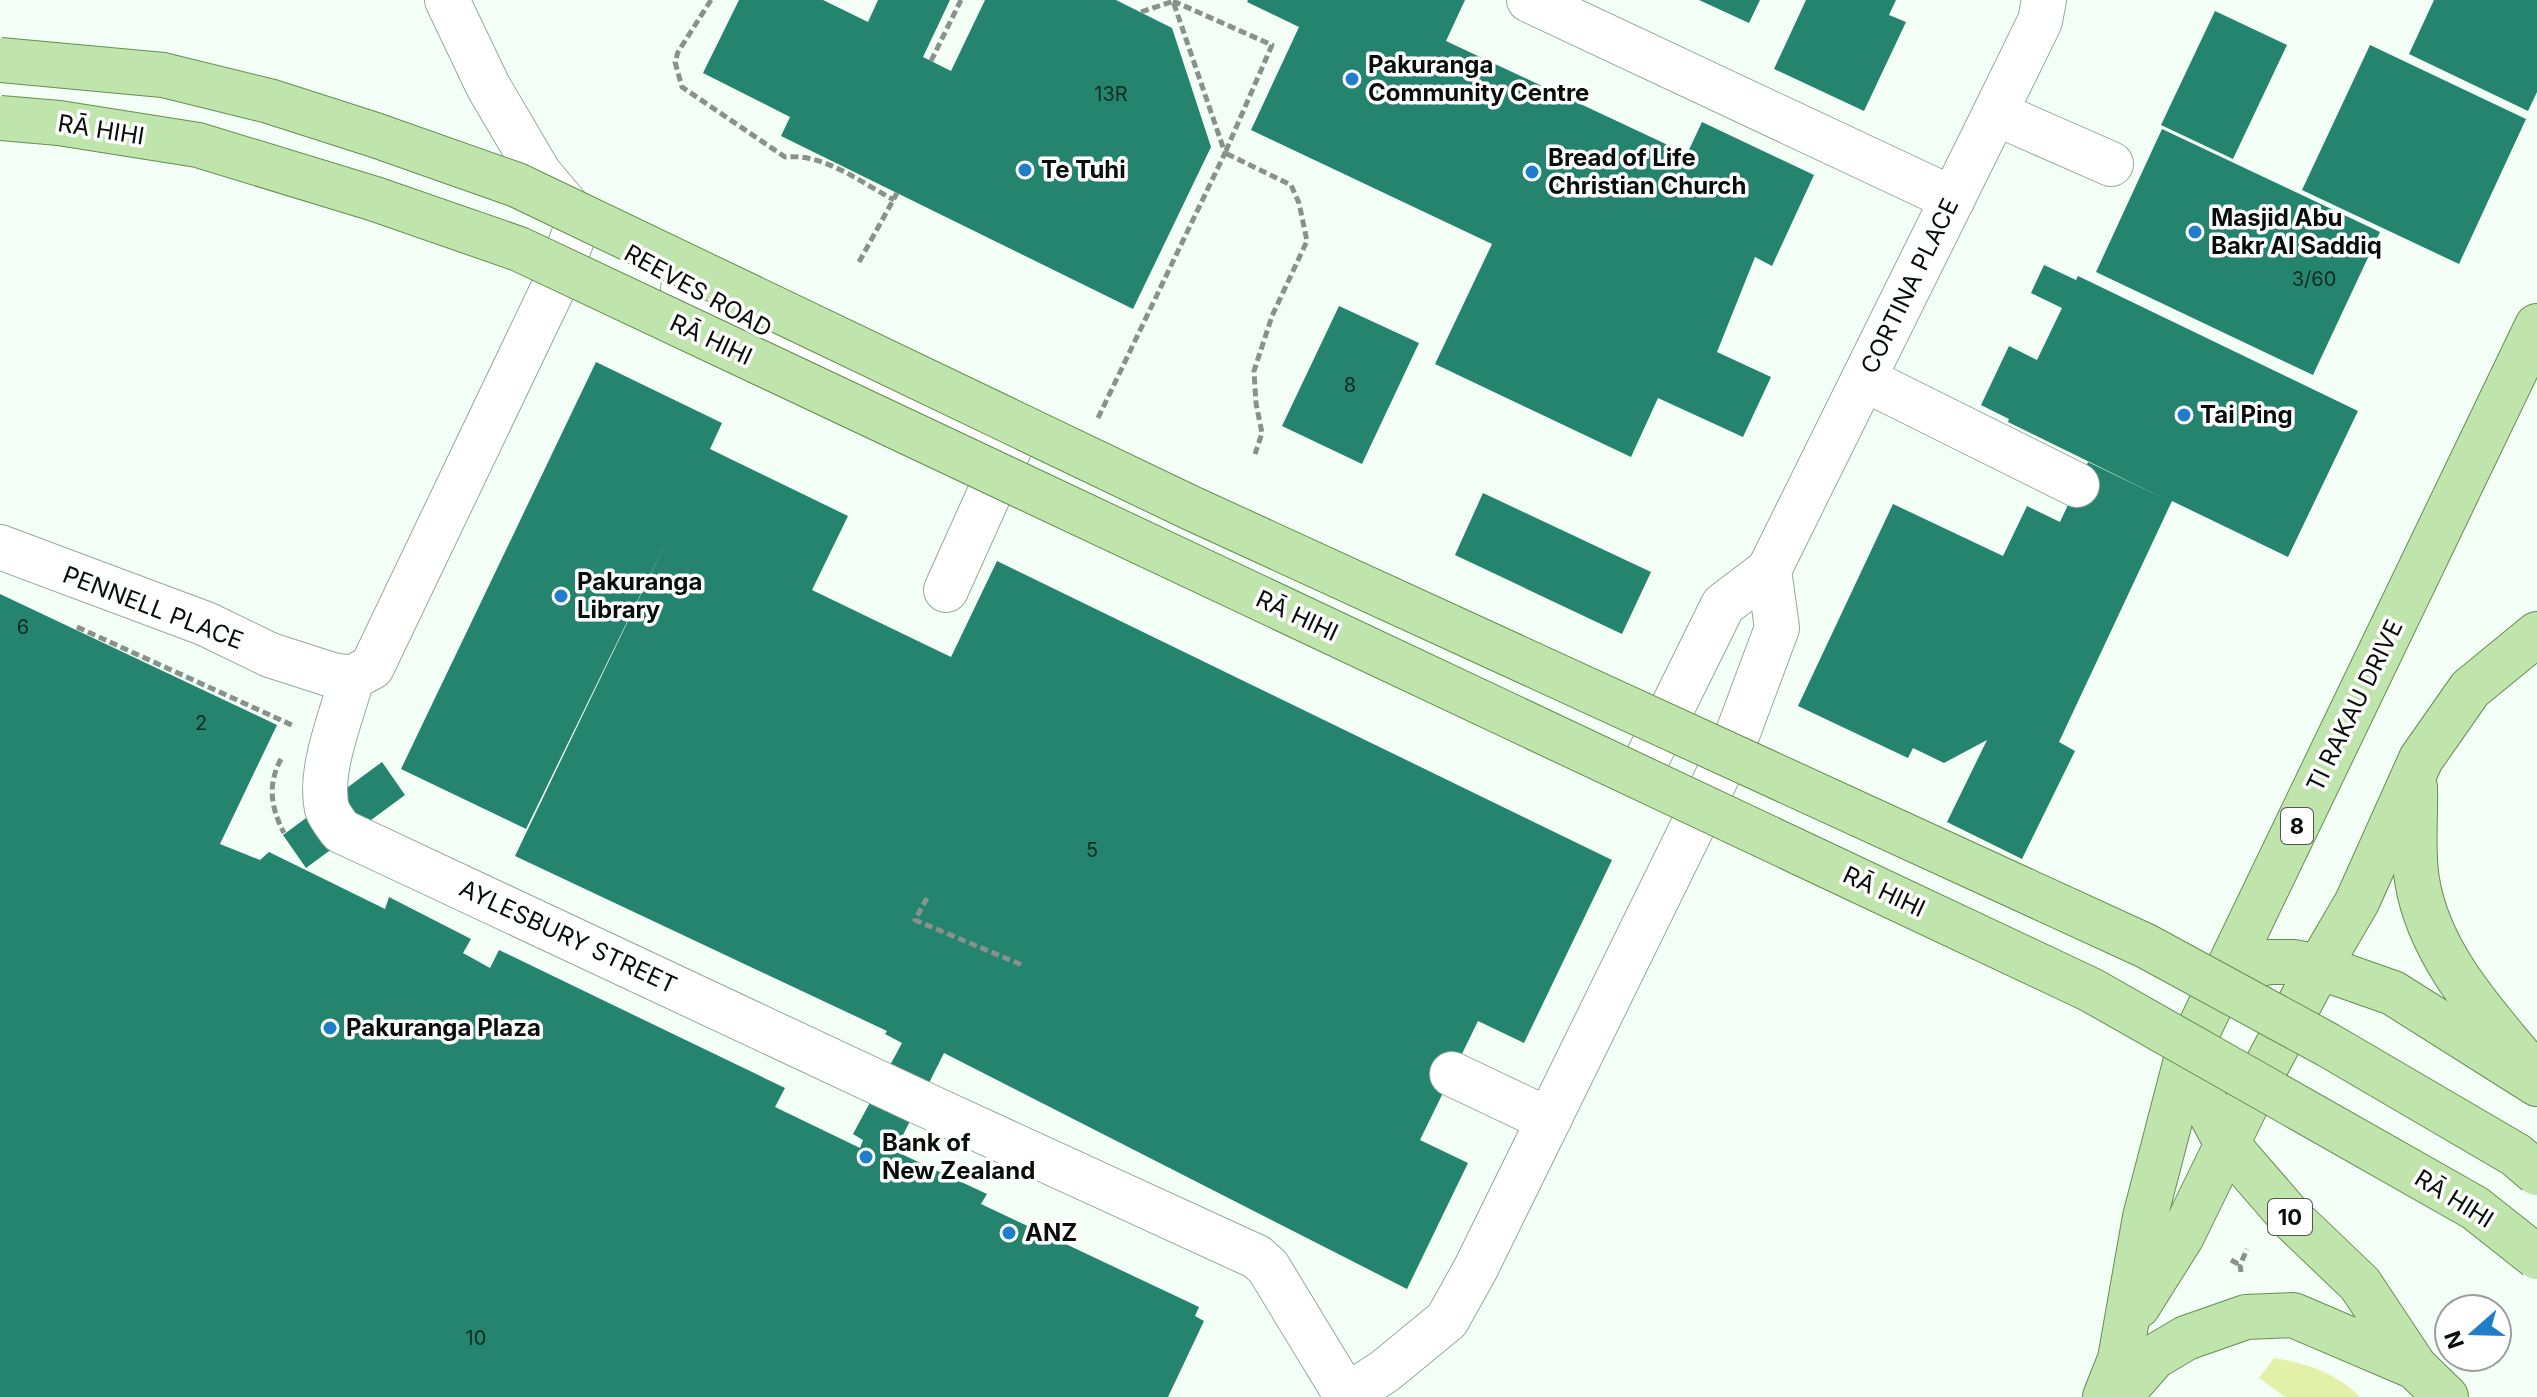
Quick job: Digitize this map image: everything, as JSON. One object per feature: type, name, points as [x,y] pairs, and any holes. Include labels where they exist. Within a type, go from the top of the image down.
[{"type":"main road","points":[[0,60],[163,75],[269,101],[517,185],[1191,508],[2146,946],[2341,1053],[2516,1155],[2537,1173]]},
{"type":"main road","name":"RĀ HIHI","points":[[0,118],[59,123],[198,145],[375,199],[519,249],[2091,990],[2475,1208],[2537,1257]]},
{"type":"main road","name":"TI RAKAU DRIVE","points":[[2105,1397],[2120,1359],[2145,1217],[2188,1052],[2537,326]]},
{"type":"main road","name":"TI RAKAU DRIVE","points":[[2127,1323],[2182,1236],[2319,967],[2357,902],[2421,759],[2470,689],[2537,634]]},
{"type":"main road","points":[[2415,777],[2417,880],[2443,953],[2466,989],[2537,1077]]},
{"type":"main road","points":[[2226,973],[2269,962],[2294,962],[2319,967],[2393,993],[2537,1084]]},
{"type":"main road","name":"10","points":[[2188,1052],[2207,1107],[2227,1144],[2291,1218],[2360,1284],[2415,1367],[2446,1397]]},
{"type":"main road","points":[[2119,1397],[2154,1357],[2186,1338],[2246,1317],[2293,1315],[2415,1367]]},
{"type":"street","name":"REEVES ROAD","points":[[447,0],[488,86],[539,173],[579,220],[633,259],[677,285],[1009,450],[946,590]]},
{"type":"street","points":[[1529,0],[1953,199]]},
{"type":"street","name":"CORTINA PLACE","points":[[1649,755],[1723,605],[1769,570],[2040,21],[2044,0]]},
{"type":"street","points":[[1995,113],[2111,164]]},
{"type":"street","points":[[352,678],[372,667],[558,278],[579,220]]},
{"type":"street","points":[[1864,379],[2077,485]]},
{"type":"street","name":"PENNELL PLACE","points":[[0,547],[206,624],[270,655],[332,675],[352,678]]},
{"type":"street","points":[[1346,1397],[1385,1371],[1447,1320],[1476,1268],[1736,738],[1777,628],[1769,570]]},
{"type":"street","name":"AYLESBURY STREET","points":[[352,678],[325,777],[328,810],[341,831],[1257,1257],[1268,1267],[1346,1397]]},
{"type":"street","points":[[1452,1074],[1549,1120]]},
{"type":"path","points":[[711,0],[678,52],[675,62],[682,87],[785,157],[803,155],[819,160],[895,196],[859,262]]},
{"type":"path","points":[[931,61],[961,0]]},
{"type":"path","points":[[1094,425],[1225,153],[1272,45],[1173,0],[1141,12]]},
{"type":"path","points":[[1173,0],[1225,153],[1291,185],[1299,203],[1307,241],[1272,316],[1254,371],[1262,433],[1255,454]]},
{"type":"path","points":[[71,624],[299,728],[293,739]]},
{"type":"path","points":[[284,833],[274,814],[271,785],[287,749]]},
{"type":"path","points":[[927,898],[915,920],[1022,965]]},
{"type":"path","points":[[2241,1277],[2240,1265],[2247,1249]]},
{"type":"path","points":[[2231,1260],[2240,1265]]},
{"type":"green space","points":[[2274,1358],[2320,1370],[2341,1381],[2360,1397],[2285,1397],[2259,1378]]},
{"type":"building","name":"Te Tuhi","points":[[739,0],[823,0],[868,22],[878,0],[950,0],[923,57],[951,71],[985,0],[1116,0],[1172,28],[1211,147],[1133,309],[781,136],[790,117],[703,73]]},
{"type":"building","points":[[1248,0],[1465,0],[1446,41],[1687,154],[1702,122],[1814,175],[1772,266],[1755,257],[1717,352],[1771,377],[1743,437],[1658,398],[1631,457],[1435,364],[1492,244],[1251,130],[1299,27]]},
{"type":"building","points":[[1699,0],[1760,0],[1749,23]]},
{"type":"building","points":[[1806,0],[1896,0],[1889,15],[1906,22],[1864,111],[1774,69]]},
{"type":"building","points":[[2434,0],[2537,0],[2537,92],[2528,111],[2409,54]]},
{"type":"building","points":[[2215,11],[2287,45],[2233,159],[2161,125]]},
{"type":"building","points":[[2370,45],[2526,119],[2459,264],[2302,190]]},
{"type":"building","name":"Masjid Abu Bakr Al Saddiq","points":[[2162,129],[2380,232],[2313,375],[2096,272]]},
{"type":"building","points":[[2044,265],[2076,280],[2078,276],[2358,411],[2288,557],[2172,501],[2059,742],[2075,751],[2022,859],[1947,822],[1987,740],[1944,763],[1913,748],[1908,758],[1798,706],[1893,504],[2003,556],[2027,506],[2060,522],[2088,462],[2165,499],[2008,422],[2009,419],[1981,405],[2009,346],[2037,360],[2062,308],[2031,293]]},
{"type":"building","points":[[1339,306],[1419,343],[1362,464],[1282,426]]},
{"type":"building","points":[[596,362],[722,423],[710,449],[848,516],[812,590],[951,657],[997,561],[1612,860],[1524,1043],[1478,1021],[1420,1140],[1468,1163],[1407,1289],[944,1053],[895,1151],[987,1194],[981,1204],[1199,1307],[1195,1316],[1204,1321],[1168,1397],[0,1397],[0,594],[277,725],[220,844],[260,860],[269,852],[385,909],[389,897],[471,939],[463,953],[490,968],[499,950],[785,1088],[775,1107],[860,1148],[863,1140],[853,1134],[902,1043],[885,1034],[887,1031],[515,856],[666,542],[526,829],[401,769]]},
{"type":"building","points":[[1483,493],[1651,572],[1622,634],[1455,555]]},
{"type":"building","points":[[382,762],[405,795],[306,868],[283,835]]},
{"type":"place","name":"Pakuranga Community Centre","points":[[1352,79]]},
{"type":"place","name":"Te Tuhi","points":[[1025,170]]},
{"type":"place","name":"Bread of Life Christian Church","points":[[1532,172]]},
{"type":"place","name":"Masjid Abu Bakr Al Saddiq","points":[[2195,232]]},
{"type":"place","name":"Tai Ping","points":[[2184,415]]},
{"type":"place","name":"Pakuranga Library","points":[[561,596]]},
{"type":"place","name":"Pakuranga Plaza","points":[[330,1028]]},
{"type":"place","name":"Bank of New Zealand","points":[[866,1157]]},
{"type":"place","name":"ANZ","points":[[1009,1233]]}]
